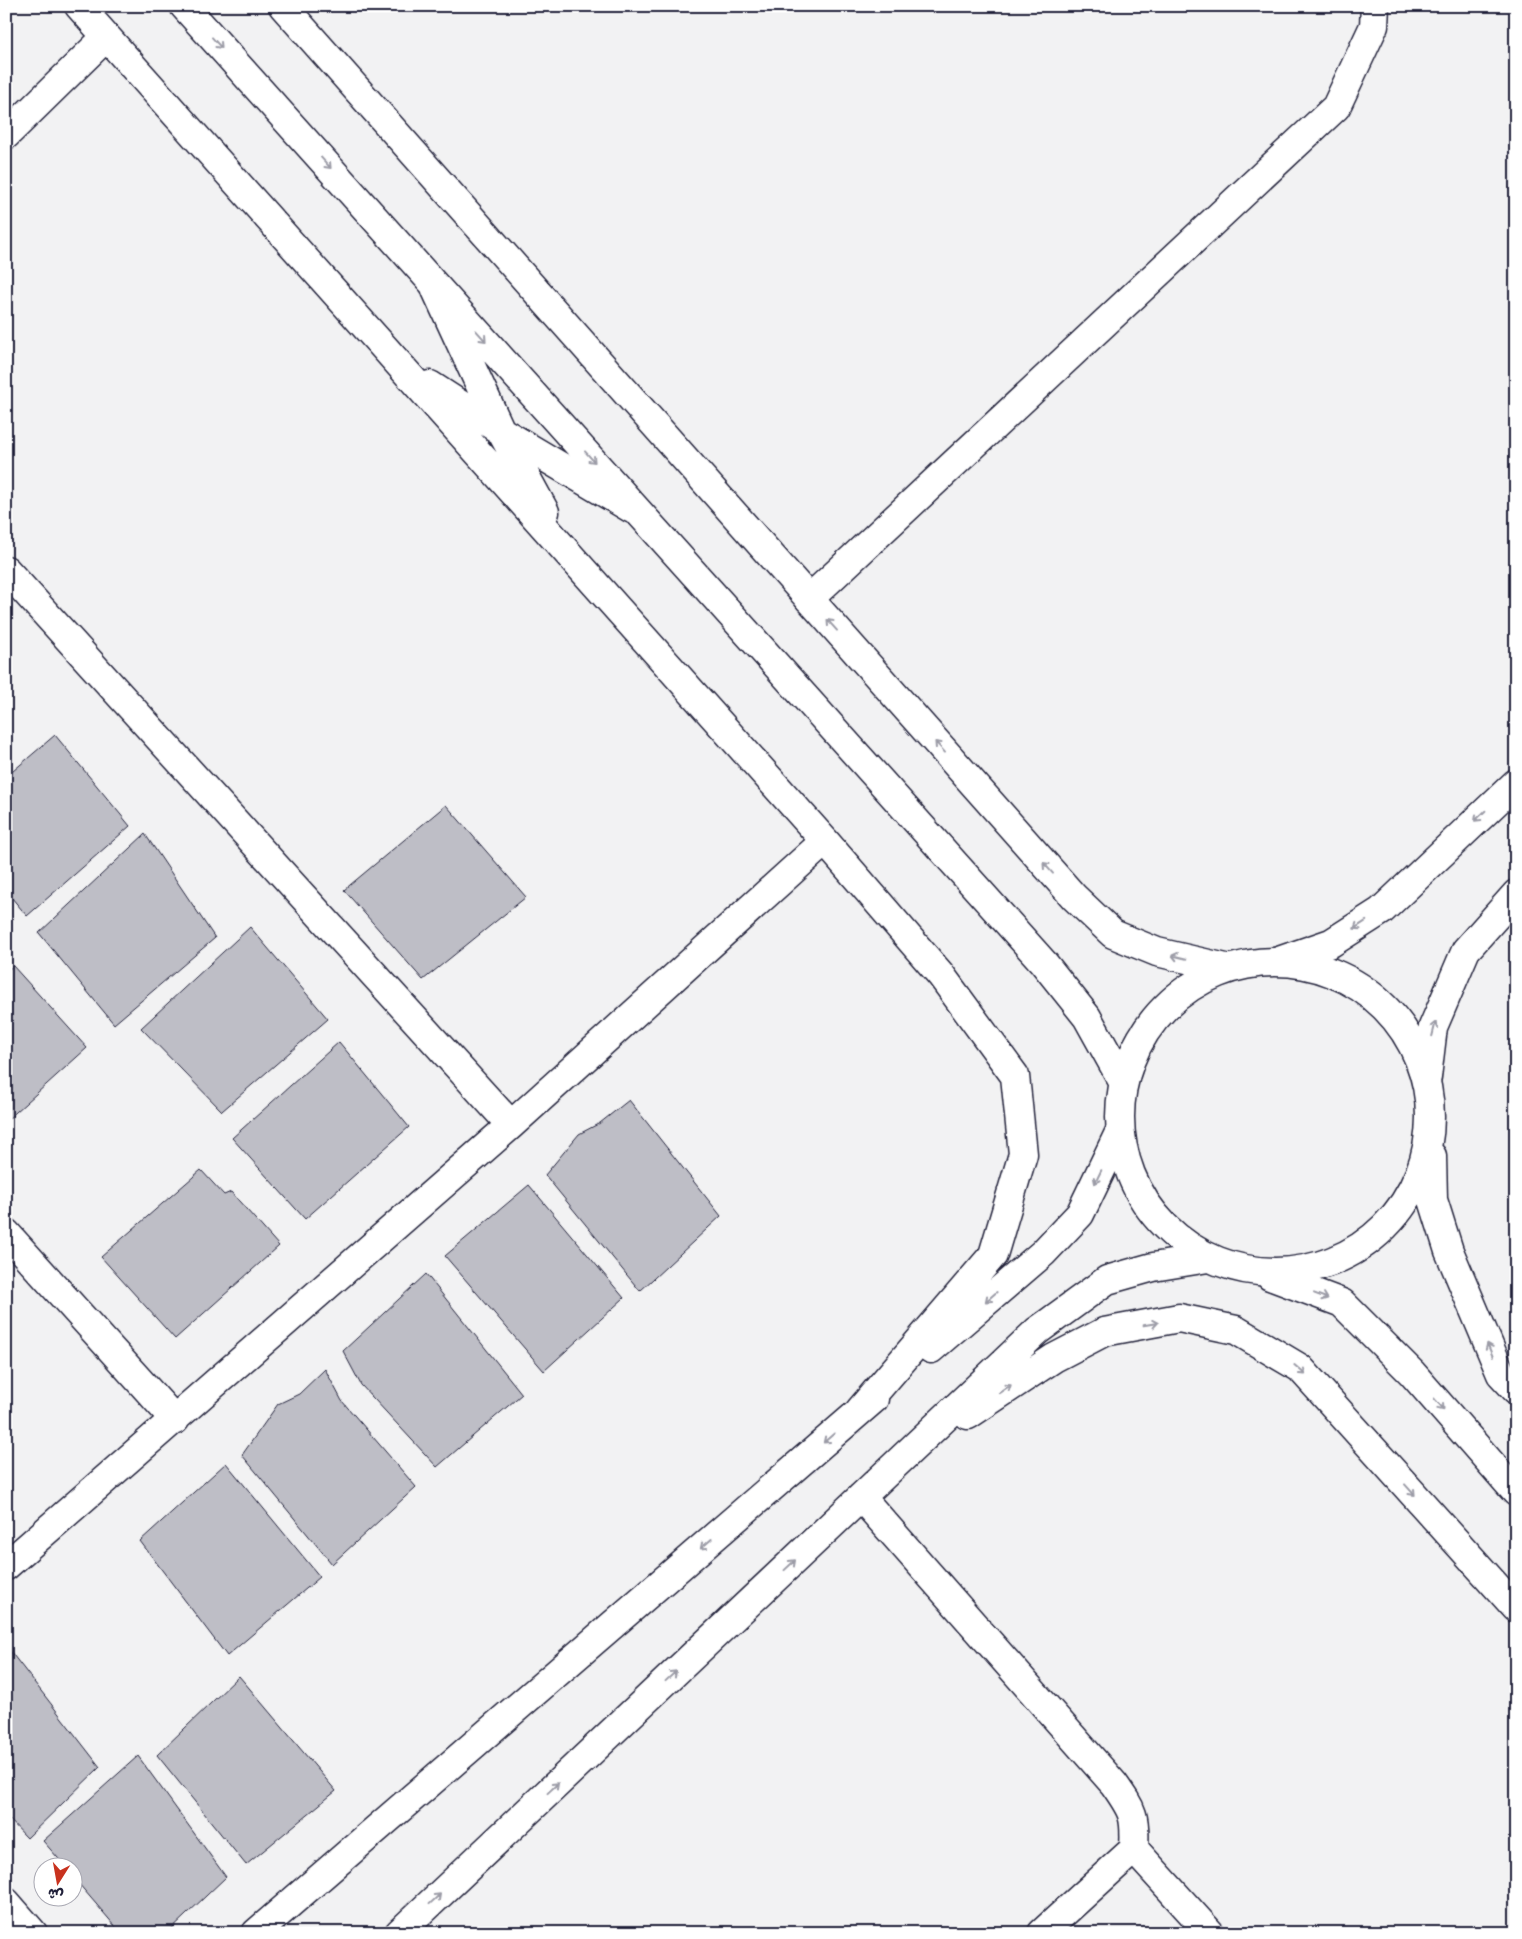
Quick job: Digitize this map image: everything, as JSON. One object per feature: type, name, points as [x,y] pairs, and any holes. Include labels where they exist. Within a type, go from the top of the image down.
[{"type":"street","points":[[79,6],[825,840],[941,975],[1015,1076],[1022,1154],[994,1255],[860,1410]]},
{"type":"street","points":[[184,6],[1043,962],[1087,1018],[1122,1080]]},
{"type":"street","points":[[283,6],[1074,897],[1113,934],[1157,952],[1226,968]]},
{"type":"street","points":[[809,599],[1336,107],[1374,26],[1375,6]]},
{"type":"street","points":[[6,134],[106,37]]},
{"type":"street","points":[[432,282],[501,431],[567,552]]},
{"type":"street","points":[[399,365],[501,431],[641,514]]},
{"type":"street","points":[[6,570],[511,1125]]},
{"type":"street","points":[[1516,783],[1381,911],[1331,943],[1279,960],[1226,968],[1179,993],[1143,1032],[1122,1080],[1119,1133],[1133,1184],[1164,1228],[1208,1258],[1259,1272],[1342,1303],[1412,1373],[1516,1492]]},
{"type":"street","points":[[6,1566],[511,1125],[825,840]]},
{"type":"street","points":[[1516,894],[1466,950],[1434,1028],[1427,1077],[1431,1127],[1433,1200],[1449,1251],[1501,1374],[1516,1390]]},
{"type":"street","points":[[1279,960],[1328,970],[1373,994],[1406,1031],[1427,1077]]},
{"type":"street","points":[[1259,1272],[1310,1269],[1356,1251],[1394,1218],[1421,1176],[1431,1127]]},
{"type":"street","points":[[256,1933],[1043,1253],[1080,1214],[1119,1133]]},
{"type":"street","points":[[6,1233],[175,1420]]},
{"type":"street","points":[[400,1933],[1037,1331],[1107,1280],[1153,1267],[1208,1258]]},
{"type":"street","points":[[893,1467],[1008,1387],[1054,1358],[1104,1332],[1179,1318],[1236,1330],[1300,1368],[1516,1608]]},
{"type":"street","points":[[861,1497],[1114,1784],[1129,1806],[1135,1821],[1134,1849],[1210,1933]]},
{"type":"street","points":[[1042,1933],[1134,1849]]},
{"type":"street","points":[[6,1902],[33,1933]]},
{"type":"building","points":[[55,735],[130,826],[27,916],[6,891],[6,777]]},
{"type":"building","points":[[446,805],[526,897],[423,980],[344,890]]},
{"type":"building","points":[[145,834],[215,938],[114,1024],[39,933]]},
{"type":"building","points":[[250,927],[328,1019],[222,1111],[141,1028]]},
{"type":"building","points":[[13,966],[87,1048],[6,1121],[6,971]]},
{"type":"building","points":[[339,1042],[409,1127],[305,1219],[232,1138]]},
{"type":"building","points":[[629,1100],[721,1216],[640,1291],[545,1175],[579,1134],[600,1123]]},
{"type":"building","points":[[201,1170],[224,1195],[231,1192],[279,1246],[175,1339],[101,1257]]},
{"type":"building","points":[[529,1185],[624,1298],[544,1371],[445,1256]]},
{"type":"building","points":[[426,1274],[522,1394],[437,1467],[361,1385],[343,1351]]},
{"type":"building","points":[[325,1369],[342,1401],[416,1487],[332,1564],[242,1455],[278,1404],[299,1394]]},
{"type":"building","points":[[226,1463],[320,1577],[227,1656],[140,1541]]},
{"type":"building","points":[[10,1651],[100,1767],[27,1838],[6,1816],[6,1653]]},
{"type":"building","points":[[239,1676],[336,1791],[246,1865],[157,1755]]},
{"type":"building","points":[[138,1756],[226,1877],[167,1933],[121,1933],[82,1888],[82,1856],[56,1856],[43,1841]]}]
